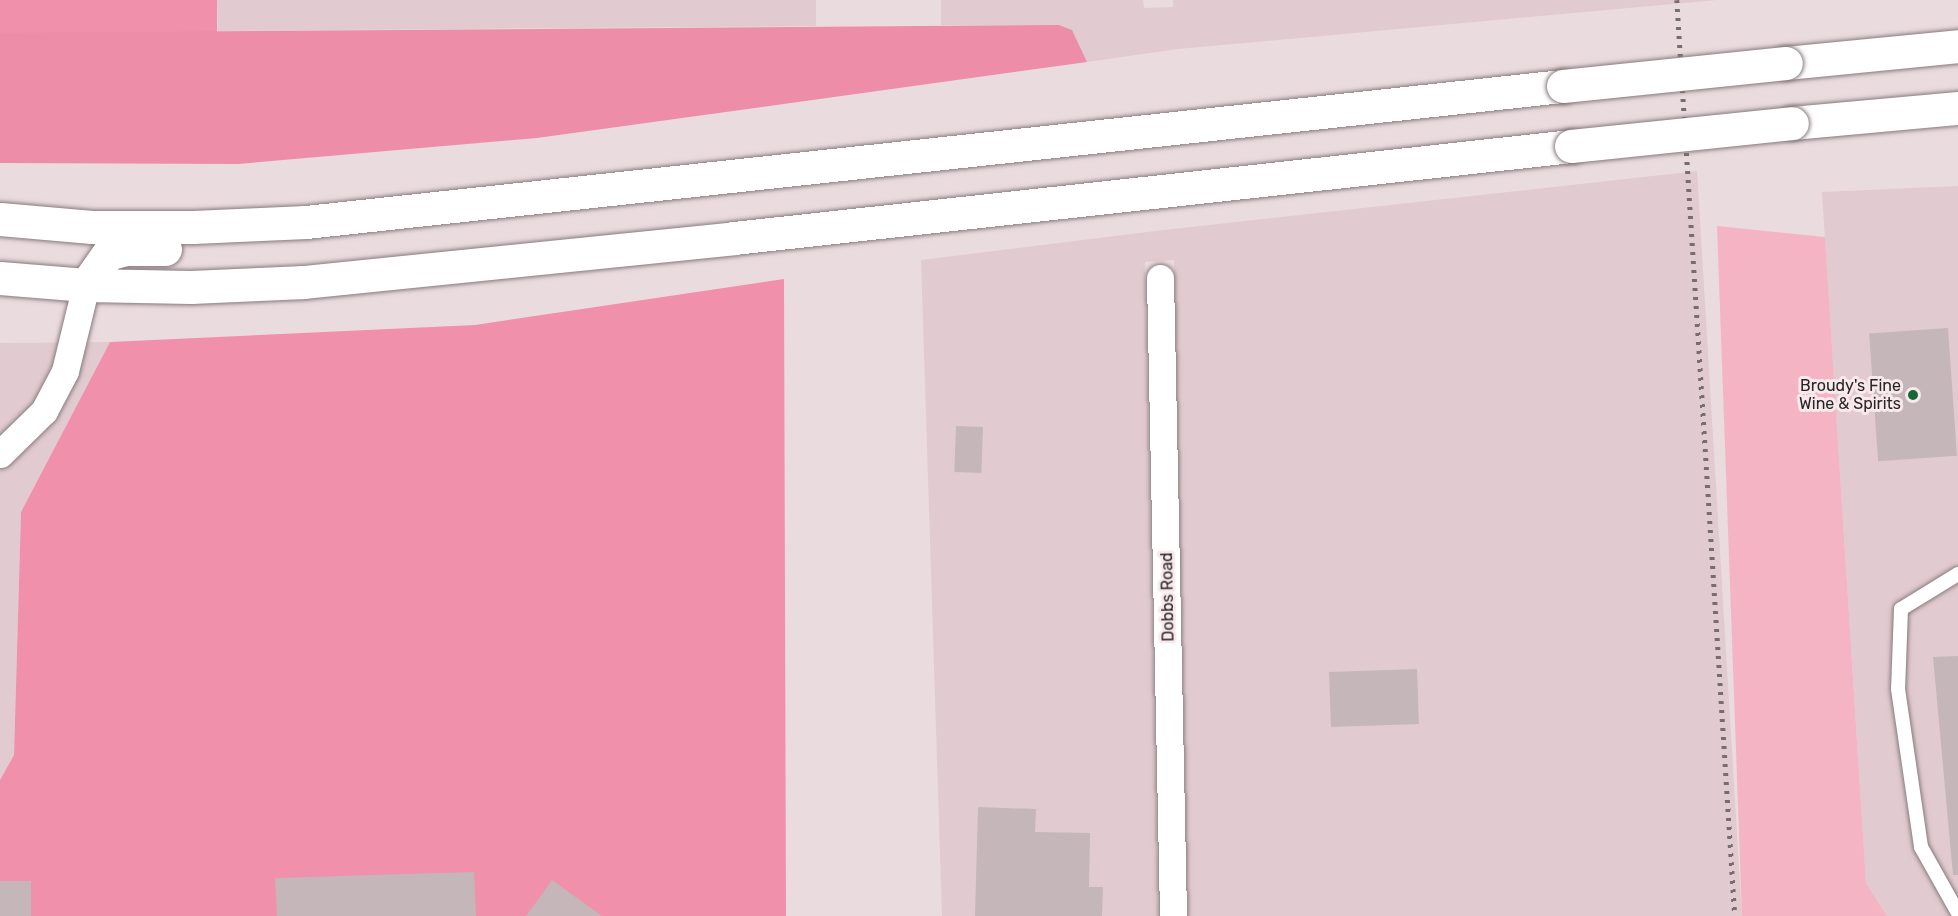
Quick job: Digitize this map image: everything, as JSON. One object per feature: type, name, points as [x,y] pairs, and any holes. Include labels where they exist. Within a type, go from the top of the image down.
[{"type":"main road","points":[[0,219],[92,227],[193,227],[341,218],[1563,86],[1958,46]]},
{"type":"main road","points":[[0,278],[86,285],[191,287],[304,282],[734,238],[1571,146],[1958,108]]},
{"type":"main road","points":[[86,285],[108,254],[125,249],[320,244],[341,218]]},
{"type":"street","name":"Dobbs Road","points":[[1160,278],[1173,916]]},
{"type":"street","points":[[0,454],[44,411],[65,371],[86,285]]},
{"type":"lane","points":[[1958,574],[1901,609],[1898,689],[1921,847],[1958,913]]},
{"type":"shaded area","points":[[0,0],[217,0],[217,33],[0,33]]},
{"type":"shaded area","points":[[217,0],[816,0],[816,26],[218,31]]},
{"type":"shaded area","points":[[941,0],[1143,0],[1144,8],[1173,7],[1173,0],[1717,0],[1178,49],[1087,62],[1072,31],[1059,25],[941,25]]},
{"type":"shaded area","points":[[1059,25],[1072,30],[1087,62],[537,138],[238,164],[0,163],[0,33]]},
{"type":"shaded area","points":[[1697,171],[1742,916],[1188,916],[1174,260],[1145,262],[1158,916],[942,916],[921,260],[1155,231]]},
{"type":"shaded area","points":[[1958,186],[1958,916],[1887,916],[1866,883],[1822,192]]},
{"type":"shaded area","points":[[1717,226],[1825,237],[1866,883],[1887,916],[1742,916]]},
{"type":"shaded area","points":[[784,279],[786,916],[0,916],[0,780],[14,755],[21,512],[110,342],[475,325]]},
{"type":"shaded area","points":[[110,342],[21,512],[14,755],[0,780],[0,343]]},
{"type":"building","name":"Broudy's Fine Wine & Spirits","points":[[1948,328],[1957,456],[1878,461],[1869,334]]},
{"type":"building","points":[[956,426],[983,427],[981,473],[954,472]]},
{"type":"building","points":[[1958,656],[1958,875],[1953,875],[1933,657]]},
{"type":"building","points":[[1417,669],[1419,724],[1331,727],[1329,672]]},
{"type":"building","points":[[978,807],[1036,809],[1035,832],[1090,833],[1089,887],[1103,887],[1102,916],[975,916]]},
{"type":"building","points":[[474,872],[476,916],[277,916],[275,878]]},
{"type":"building","points":[[552,880],[602,916],[526,916]]},
{"type":"building","points":[[0,881],[31,881],[31,916],[0,916]]},
{"type":"railway","points":[[1677,0],[1735,916]]},
{"type":"place","name":"Broudy's Fine Wine & Spirits","points":[[1913,395]]}]
